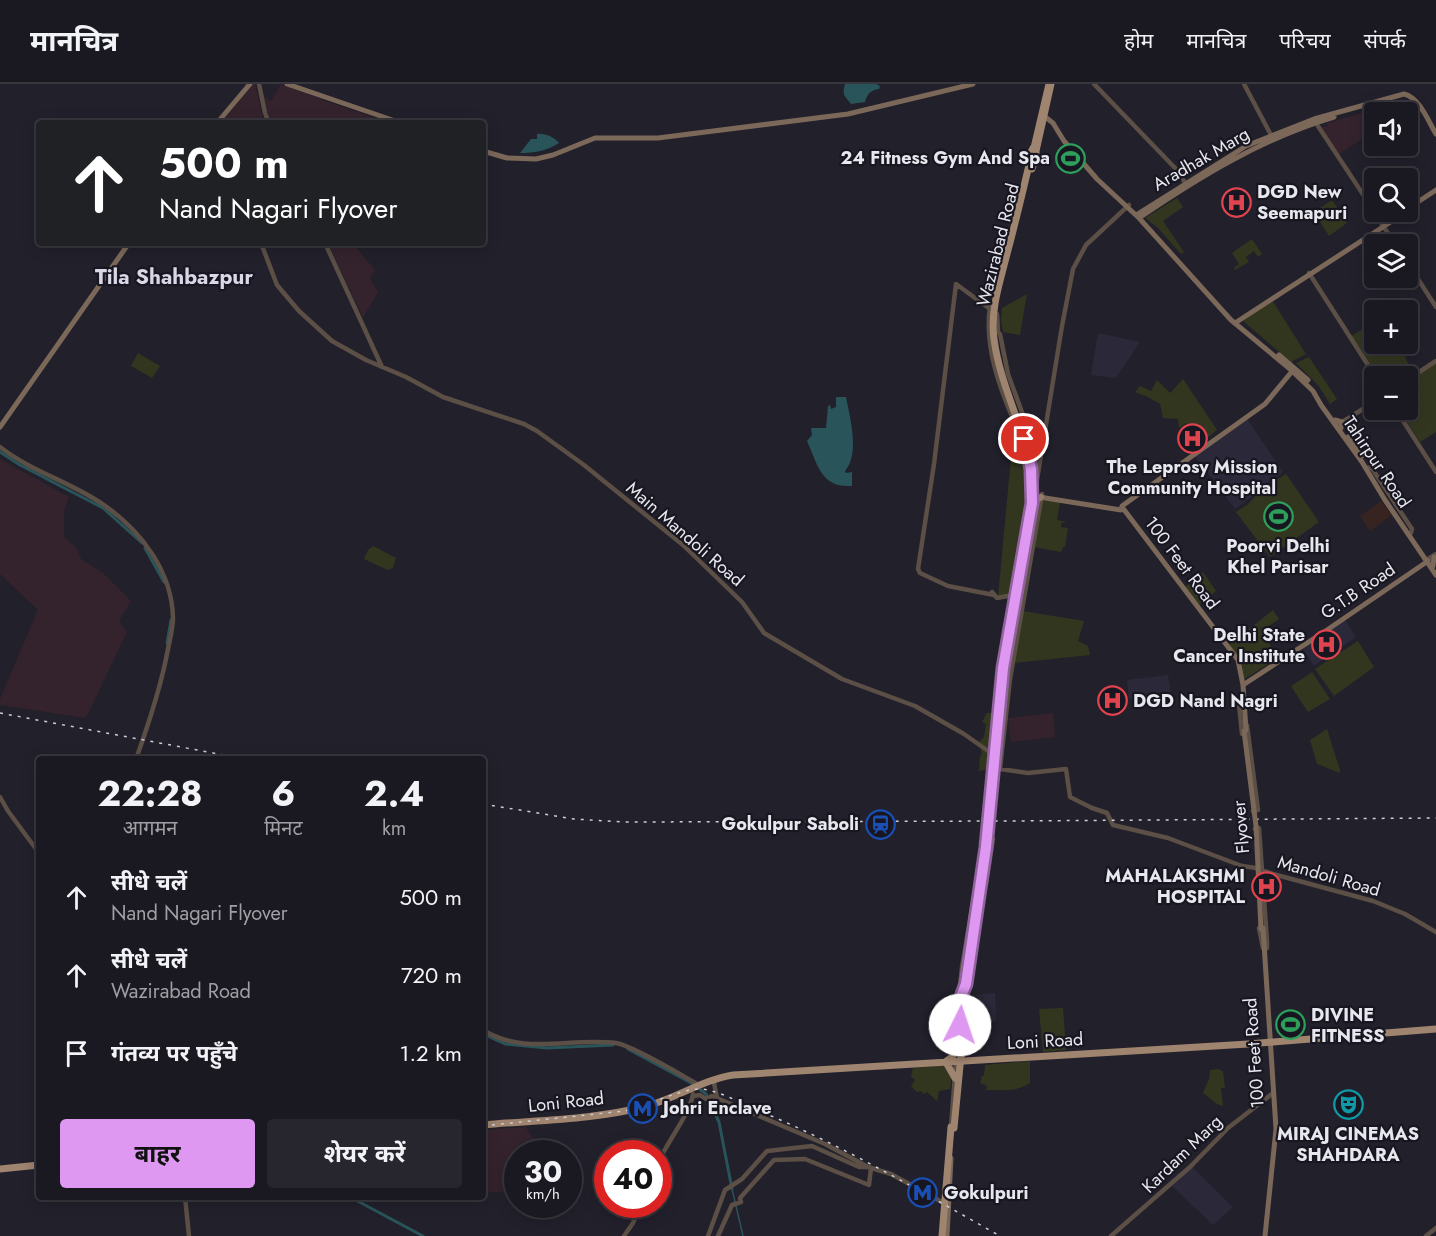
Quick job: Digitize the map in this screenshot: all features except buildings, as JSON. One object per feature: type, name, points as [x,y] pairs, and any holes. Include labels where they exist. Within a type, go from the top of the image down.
[{"type":"highway","name":"Wazirabad Road","points":[[997,740],[1007,669],[1027,566],[1036,493],[1034,465],[1028,438],[1004,372],[993,310],[1030,154],[1035,149],[1050,84]]},
{"type":"highway","name":"Wazirabad Road","points":[[1035,149],[1050,84]]},
{"type":"highway","name":"Wazirabad Road","points":[[996,329],[995,357],[1024,439],[1036,493],[1014,594],[1003,668],[997,740]]},
{"type":"highway","points":[[943,1236],[965,985],[986,847],[997,740]]},
{"type":"highway","points":[[965,985],[965,964],[978,904]]},
{"type":"highway","name":"Loni Road","points":[[486,1126],[610,1113],[650,1105],[697,1088],[734,1078],[1436,1030]]},
{"type":"highway","points":[[961,1049],[974,1061],[958,1075],[946,1063],[961,1049]]},
{"type":"highway","name":"Loni Road","points":[[697,1088],[712,1080],[733,1075],[946,1063]]},
{"type":"highway","points":[[0,1170],[36,1166]]},
{"type":"main road","points":[[218,120],[249,84]]},
{"type":"main road","points":[[287,84],[398,120]]},
{"type":"main road","points":[[293,84],[393,120]]},
{"type":"main road","points":[[954,88],[965,84]]},
{"type":"main road","points":[[486,151],[515,158],[546,157],[583,141],[596,138],[658,138],[848,114],[972,84]]},
{"type":"main road","name":"Aradhak Marg","points":[[1139,216],[1246,146],[1314,119],[1404,94],[1419,105],[1436,134]]},
{"type":"main road","name":"Aradhak Marg","points":[[1139,216],[1230,158],[1316,123],[1405,97],[1417,106],[1436,139]]},
{"type":"main road","points":[[1044,115],[1054,120],[1070,144],[1105,185],[1139,216],[1236,322],[1291,369]]},
{"type":"main road","points":[[1418,203],[1436,191]]},
{"type":"main road","points":[[1236,322],[1388,222]]},
{"type":"main road","points":[[0,425],[125,246]]},
{"type":"main road","points":[[1236,322],[1291,369]]},
{"type":"main road","points":[[1036,493],[1119,507],[1265,404],[1291,369]]},
{"type":"main road","name":"Tahirpur Road","points":[[1291,369],[1313,391],[1339,424],[1391,506],[1431,560]]},
{"type":"main road","name":"Tahirpur Road","points":[[1391,506],[1431,560],[1436,575]]},
{"type":"main road","name":"100 Feet Road","points":[[1119,507],[1239,663],[1242,701]]},
{"type":"main road","name":"G.T.B Road","points":[[1242,684],[1431,560]]},
{"type":"main road","name":"100 Feet Road","points":[[1224,645],[1236,664],[1242,701]]},
{"type":"main road","name":"Flyover","points":[[1242,701],[1256,826],[1263,946]]},
{"type":"main road","name":"100 Feet Road","points":[[1263,946],[1273,1127],[1263,1236]]},
{"type":"main road","points":[[943,1236],[941,1210],[945,1164],[952,1139]]},
{"type":"main road","points":[[943,1236],[950,1211],[949,1161]]},
{"type":"street","points":[[259,84],[268,120]]},
{"type":"street","points":[[1094,84],[1176,169],[1186,184]]},
{"type":"street","points":[[1244,84],[1272,137]]},
{"type":"street","points":[[1316,123],[1364,196]]},
{"type":"street","points":[[1036,493],[1073,269],[1086,244],[1128,206]]},
{"type":"street","points":[[1381,222],[1389,234]]},
{"type":"street","name":"Main Mandoli Road","points":[[262,246],[276,282],[299,311],[332,341],[446,399],[527,425],[537,431],[584,465],[683,545],[742,602],[764,633],[842,679],[915,705],[963,734],[997,740]]},
{"type":"street","points":[[326,246],[382,368]]},
{"type":"street","points":[[1310,274],[1368,366]]},
{"type":"street","points":[[1418,279],[1436,307]]},
{"type":"street","points":[[995,357],[988,323],[993,310],[956,284],[944,391],[918,569],[920,573],[948,586],[995,596],[1014,594]]},
{"type":"street","points":[[996,329],[1010,381],[1039,467]]},
{"type":"street","points":[[1418,373],[1436,361]]},
{"type":"street","points":[[1339,424],[1364,408]]},
{"type":"street","points":[[1402,420],[1436,472]]},
{"type":"street","points":[[0,447],[22,462],[103,504],[151,551],[161,570],[170,600],[172,625],[161,684],[137,756]]},
{"type":"street","points":[[1367,467],[1371,467],[1405,522]]},
{"type":"street","points":[[1242,701],[1239,704],[1258,810],[1253,811],[1250,768]]},
{"type":"street","points":[[989,769],[997,740]]},
{"type":"street","name":"Mandoli Road","points":[[997,740],[1000,768],[1028,773],[1066,769],[1070,797],[1109,816],[1115,826],[1168,838],[1242,866],[1259,866],[1376,902],[1405,914],[1436,932]]},
{"type":"street","points":[[1250,768],[1255,802]]},
{"type":"street","points":[[0,797],[8,812],[36,850]]},
{"type":"street","points":[[1255,828],[1259,828],[1259,866],[1255,828]]},
{"type":"street","points":[[983,837],[993,837],[984,898],[978,904],[983,837]]},
{"type":"street","points":[[1258,841],[1259,866]]},
{"type":"street","name":"100 Feet Road","points":[[1259,866],[1260,942],[1263,946]]},
{"type":"street","points":[[952,1139],[965,985]]},
{"type":"street","points":[[961,1049],[964,995]]},
{"type":"street","points":[[486,1032],[501,1040],[528,1044],[603,1042],[620,1044],[697,1088],[700,1095],[717,1098],[825,1144],[870,1168]]},
{"type":"street","points":[[952,1126],[958,1075]]},
{"type":"street","points":[[714,1083],[717,1098]]},
{"type":"street","points":[[670,1140],[697,1088]]},
{"type":"street","name":"Kardam Marg","points":[[1111,1236],[1153,1201],[1228,1128],[1272,1094]]},
{"type":"street","points":[[708,1236],[724,1192],[746,1174],[767,1151],[814,1146],[859,1167],[891,1174],[942,1202]]},
{"type":"street","points":[[718,1236],[731,1206],[741,1202],[740,1198],[775,1160],[805,1159],[868,1184],[870,1184],[871,1177],[870,1168]]},
{"type":"street","points":[[185,1200],[189,1236]]},
{"type":"street","points":[[624,1236],[635,1218]]},
{"type":"street","points":[[1425,1236],[1436,1228]]},
{"type":"shaded area","points":[[253,84],[255,84],[263,120],[223,120]]},
{"type":"shaded area","points":[[281,84],[380,120],[271,120],[264,96],[271,101]]},
{"type":"shaded area","points":[[845,84],[880,86],[879,89],[869,93],[865,102],[851,104],[844,95]]},
{"type":"shaded area","points":[[1364,113],[1364,138],[1338,155],[1321,127],[1328,126],[1327,123]]},
{"type":"shaded area","points":[[537,134],[549,136],[559,143],[540,151],[520,153],[531,139],[537,139]]},
{"type":"shaded area","points":[[1177,198],[1183,207],[1163,221],[1184,252],[1181,254],[1157,227],[1145,218]]},
{"type":"shaded area","points":[[1332,200],[1347,223],[1329,236],[1314,212]]},
{"type":"shaded area","points":[[1252,239],[1262,254],[1258,257],[1254,251],[1246,257],[1249,262],[1235,270],[1234,268],[1239,264],[1232,253]]},
{"type":"shaded area","points":[[329,246],[355,246],[375,270],[370,279],[378,292],[363,318]]},
{"type":"shaded area","points":[[1027,294],[1020,335],[1003,332],[1002,308]]},
{"type":"shaded area","points":[[1272,300],[1306,354],[1291,362],[1243,321]]},
{"type":"shaded area","points":[[1364,328],[1364,354],[1403,354],[1410,366],[1370,366],[1351,336]]},
{"type":"shaded area","points":[[1098,333],[1140,342],[1116,378],[1091,375]]},
{"type":"shaded area","points":[[138,353],[160,366],[152,378],[131,366]]},
{"type":"shaded area","points":[[1309,357],[1337,399],[1330,404],[1318,385],[1296,363]]},
{"type":"shaded area","points":[[1436,363],[1436,432],[1420,442],[1406,420],[1418,420],[1418,375]]},
{"type":"shaded area","points":[[1183,379],[1217,430],[1201,443],[1186,423],[1179,428],[1178,419],[1163,418],[1160,404],[1135,392],[1140,386],[1151,391],[1157,380],[1170,393]]},
{"type":"shaded area","points":[[836,397],[846,397],[850,415],[853,446],[850,464],[845,471],[846,473],[852,472],[852,486],[842,486],[827,479],[818,466],[807,441],[812,435],[811,428],[826,428],[828,406],[830,405],[831,409],[836,407]]},
{"type":"shaded area","points":[[1247,419],[1283,472],[1235,509],[1195,456]]},
{"type":"shaded area","points":[[1014,425],[1025,468],[1025,509],[1011,594],[998,597]]},
{"type":"shaded area","points":[[0,459],[69,497],[64,511],[64,537],[76,547],[81,559],[103,573],[131,601],[119,621],[127,632],[86,718],[0,705],[0,699],[38,610],[0,574]]},
{"type":"shaded area","name":"Poorvi Delhi Khel Parisar","points":[[1286,474],[1319,522],[1270,557],[1236,512],[1247,505],[1262,489]]},
{"type":"shaded area","points":[[1042,500],[1060,502],[1057,520],[1066,522],[1061,523],[1061,527],[1068,528],[1065,547],[1061,552],[1034,547]]},
{"type":"shaded area","points":[[1381,501],[1392,515],[1370,531],[1360,516]]},
{"type":"shaded area","points":[[373,546],[396,558],[393,568],[388,570],[364,559],[368,550]]},
{"type":"shaded area","points":[[1203,572],[1216,591],[1198,606],[1185,587]]},
{"type":"shaded area","points":[[1273,610],[1279,619],[1263,630],[1258,624],[1278,658],[1243,680],[1242,663],[1229,645]]},
{"type":"shaded area","points":[[1023,611],[1084,621],[1078,641],[1088,646],[1090,655],[1014,663]]},
{"type":"shaded area","name":"Delhi State Cancer Institute","points":[[1345,620],[1356,637],[1314,666],[1303,649]]},
{"type":"shaded area","points":[[1358,641],[1374,667],[1334,696],[1315,669]]},
{"type":"shaded area","points":[[1312,672],[1330,699],[1308,712],[1291,686]]},
{"type":"shaded area","points":[[1168,675],[1171,694],[1129,699],[1127,680]]},
{"type":"shaded area","points":[[987,713],[994,713],[989,769],[979,771],[982,754],[979,742],[984,737],[986,724],[982,722]]},
{"type":"shaded area","points":[[1053,713],[1055,737],[1011,742],[1008,718]]},
{"type":"shaded area","points":[[1327,729],[1340,773],[1317,764],[1310,740]]},
{"type":"shaded area","points":[[995,993],[996,1021],[969,1023],[973,995]]},
{"type":"shaded area","points":[[1063,1008],[1066,1050],[1043,1052],[1039,1009]]},
{"type":"shaded area","points":[[1030,1061],[1030,1083],[1025,1086],[1009,1090],[986,1090],[987,1086],[980,1083],[984,1076],[985,1065]]},
{"type":"shaded area","points":[[946,1065],[952,1075],[950,1089],[939,1091],[937,1101],[927,1092],[924,1094],[921,1091],[917,1092],[911,1086],[915,1080],[911,1076],[913,1068]]},
{"type":"shaded area","points":[[1219,1069],[1223,1072],[1225,1088],[1221,1088],[1223,1106],[1203,1093],[1210,1070]]},
{"type":"shaded area","points":[[526,1127],[532,1138],[546,1140],[504,1140],[504,1192],[486,1192],[486,1130]]},
{"type":"shaded area","points":[[1192,1167],[1233,1207],[1213,1225],[1172,1186]]},
{"type":"waterway","points":[[0,452],[20,465],[103,508],[142,543]]},
{"type":"waterway","points":[[145,548],[164,582]]},
{"type":"waterway","points":[[167,643],[171,620]]},
{"type":"waterway","points":[[486,1035],[505,1044],[547,1048],[613,1045]]},
{"type":"waterway","points":[[628,1049],[693,1084],[706,1094],[719,1122],[732,1189]]},
{"type":"waterway","points":[[732,1189],[743,1236]]},
{"type":"waterway","points":[[356,1200],[423,1236]]},
{"type":"railway","points":[[0,713],[229,756]]},
{"type":"railway","points":[[486,804],[574,819],[624,822],[1436,818]]},
{"type":"railway","points":[[486,1126],[624,1111],[681,1092],[698,1089],[713,1091],[820,1138],[1000,1236]]},
{"type":"place","name":"24 Fitness Gym And Spa","points":[[1071,158]]},
{"type":"place","name":"DGD New Seemapuri","points":[[1236,202]]},
{"type":"place","name":"The Leprosy Mission Community Hospital","points":[[1192,438]]},
{"type":"place","name":"Poorvi Delhi Khel Parisar","points":[[1278,517]]},
{"type":"place","name":"Delhi State Cancer Institute","points":[[1326,645]]},
{"type":"place","name":"DGD Nand Nagri","points":[[1112,701]]},
{"type":"place","name":"Gokulpur Saboli","points":[[880,824]]},
{"type":"place","name":"MAHALAKSHMI HOSPITAL","points":[[1266,886]]},
{"type":"place","name":"DIVINE FITNESS","points":[[1290,1025]]},
{"type":"place","name":"MIRAJ CINEMAS SHAHDARA","points":[[1348,1105]]},
{"type":"place","name":"Johri Enclave","points":[[642,1108]]},
{"type":"place","name":"Gokulpuri","points":[[923,1193]]},
{"type":"district","name":"Tila Shahbazpur","points":[[174,277]]},
{"type":"route","points":[[960,1025],[962,994],[966,984],[986,847],[1003,668],[1032,503],[1031,469],[1024,439]]}]
